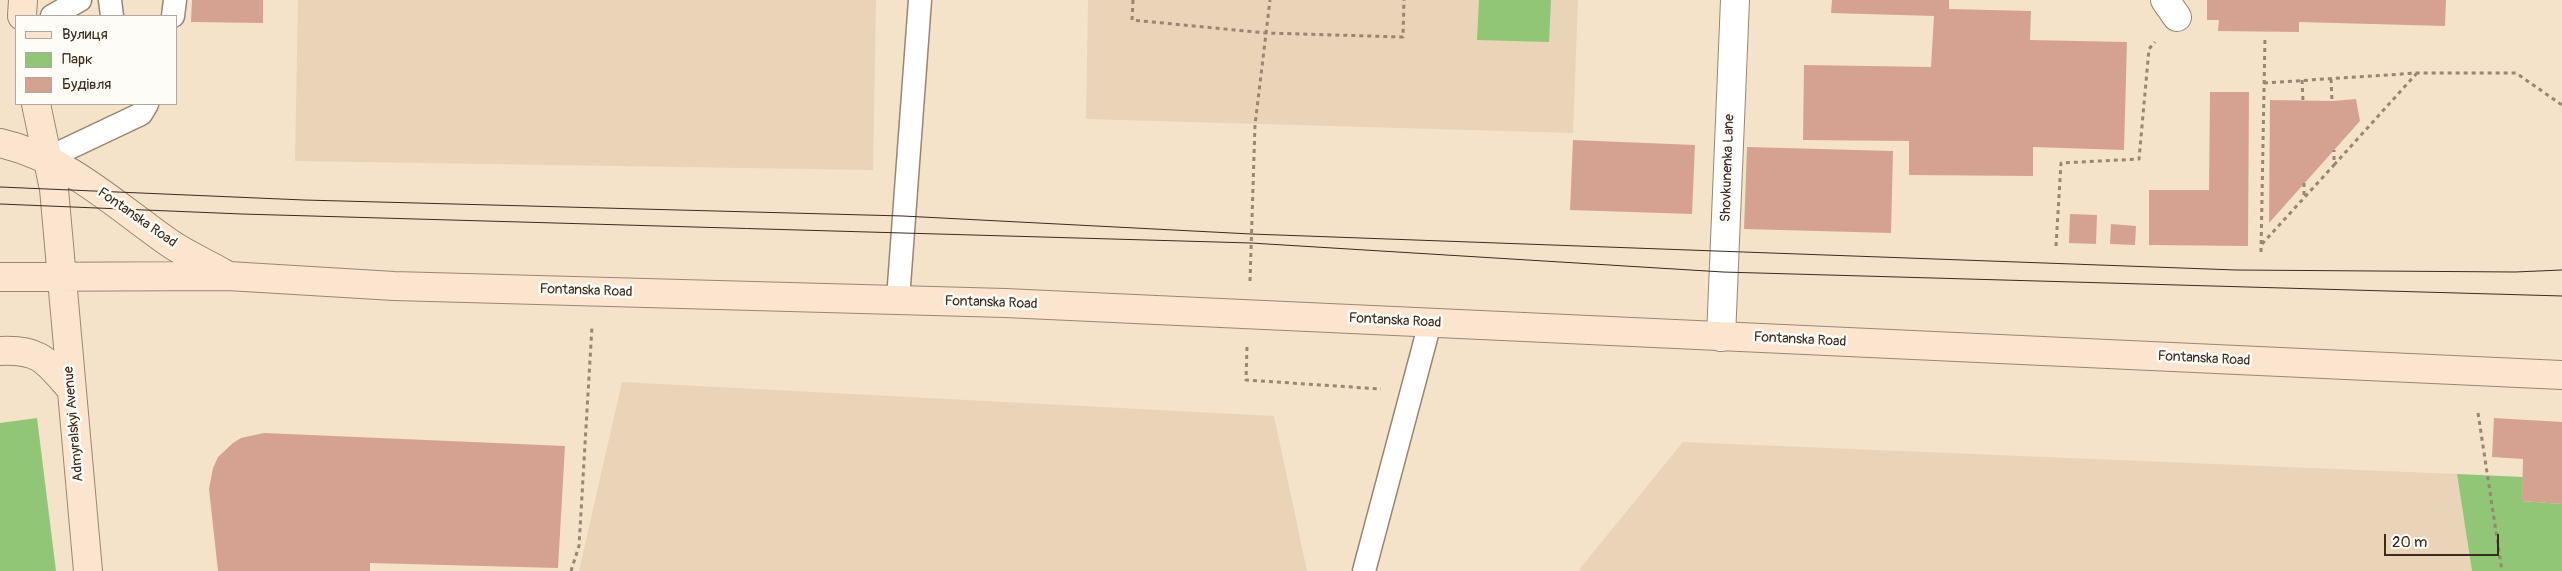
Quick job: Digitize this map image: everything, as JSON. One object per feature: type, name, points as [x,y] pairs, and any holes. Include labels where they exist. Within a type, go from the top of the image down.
[{"type":"main road","points":[[22,15],[23,0]]},
{"type":"main road","name":"Admyralskyi Avenue","points":[[36,105],[48,158],[62,277],[70,388],[88,571]]},
{"type":"main road","name":"Fontanska Road","points":[[0,143],[48,158],[102,193],[169,243],[228,276]]},
{"type":"main road","name":"Fontanska Road","points":[[0,276],[228,276],[394,286],[898,299],[2562,375]]},
{"type":"main road","points":[[0,351],[23,350],[48,362],[70,388]]},
{"type":"street","name":"Shovkunenka Lane","points":[[1721,337],[1735,0]]},
{"type":"lane","points":[[54,15],[80,0]]},
{"type":"lane","points":[[110,0],[112,15]]},
{"type":"lane","points":[[173,15],[175,0]]},
{"type":"lane","points":[[898,299],[920,0]]},
{"type":"lane","points":[[48,158],[141,114],[146,105]]},
{"type":"lane","points":[[1364,571],[1430,323]]},
{"type":"path","points":[[1133,0],[1132,20],[1266,33],[1403,37],[1404,0]]},
{"type":"path","points":[[1270,0],[1255,125],[1246,380],[1412,391]]},
{"type":"path","points":[[2056,246],[2061,163],[2139,159],[2149,49],[2171,8]]},
{"type":"path","points":[[2261,252],[2265,36]]},
{"type":"path","points":[[2264,83],[2417,73],[2516,73],[2562,105]]},
{"type":"path","points":[[2261,245],[2417,73]]},
{"type":"path","points":[[2331,79],[2332,101]]},
{"type":"path","points":[[2302,80],[2303,101]]},
{"type":"path","points":[[2334,150],[2334,165]]},
{"type":"path","points":[[2304,183],[2304,198]]},
{"type":"path","points":[[571,571],[579,546],[594,291]]},
{"type":"path","points":[[2478,413],[2502,571]]},
{"type":"shaded area","points":[[298,0],[876,0],[873,170],[295,161]]},
{"type":"shaded area","points":[[1088,0],[1578,0],[1573,133],[1086,119]]},
{"type":"shaded area","points":[[622,382],[1274,416],[1307,571],[579,571]]},
{"type":"shaded area","points":[[1683,442],[2457,474],[2472,571],[1578,571]]},
{"type":"green space","points":[[1479,0],[1551,0],[1549,42],[1477,40]]},
{"type":"green space","points":[[37,418],[56,571],[0,571],[0,423]]},
{"type":"green space","points":[[2457,474],[2523,477],[2522,501],[2562,504],[2562,571],[2472,571]]},
{"type":"building","points":[[192,0],[263,0],[263,23],[191,22]]},
{"type":"building","points":[[1832,0],[1949,0],[1949,9],[2031,11],[2030,40],[2127,42],[2124,150],[2033,147],[2033,176],[1909,175],[1909,141],[1803,140],[1804,65],[1931,67],[1934,16],[1831,13]]},
{"type":"building","points":[[2207,0],[2446,0],[2445,26],[2299,22],[2299,32],[2218,31],[2219,20],[2207,20]]},
{"type":"building","points":[[2210,92],[2249,92],[2248,246],[2149,245],[2149,190],[2209,190]]},
{"type":"building","points":[[2356,99],[2360,121],[2269,223],[2270,100],[2333,101]]},
{"type":"building","points":[[1573,140],[1695,145],[1692,214],[1570,210]]},
{"type":"building","points":[[1747,147],[1893,151],[1891,233],[1744,229]]},
{"type":"building","points":[[2070,214],[2097,215],[2096,244],[2069,243]]},
{"type":"building","points":[[2111,224],[2136,226],[2135,245],[2110,244]]},
{"type":"building","points":[[2494,418],[2562,422],[2562,504],[2522,501],[2523,459],[2492,457]]},
{"type":"building","points":[[264,433],[565,446],[558,568],[370,563],[370,571],[218,571],[209,489],[213,468],[218,457],[233,443],[241,438]]},
{"type":"tram line","points":[[0,187],[304,200],[903,216],[1251,234],[2236,270],[2515,272],[2562,270]]},
{"type":"tram line","points":[[0,204],[242,214],[1251,243],[1723,272],[2562,296]]}]
